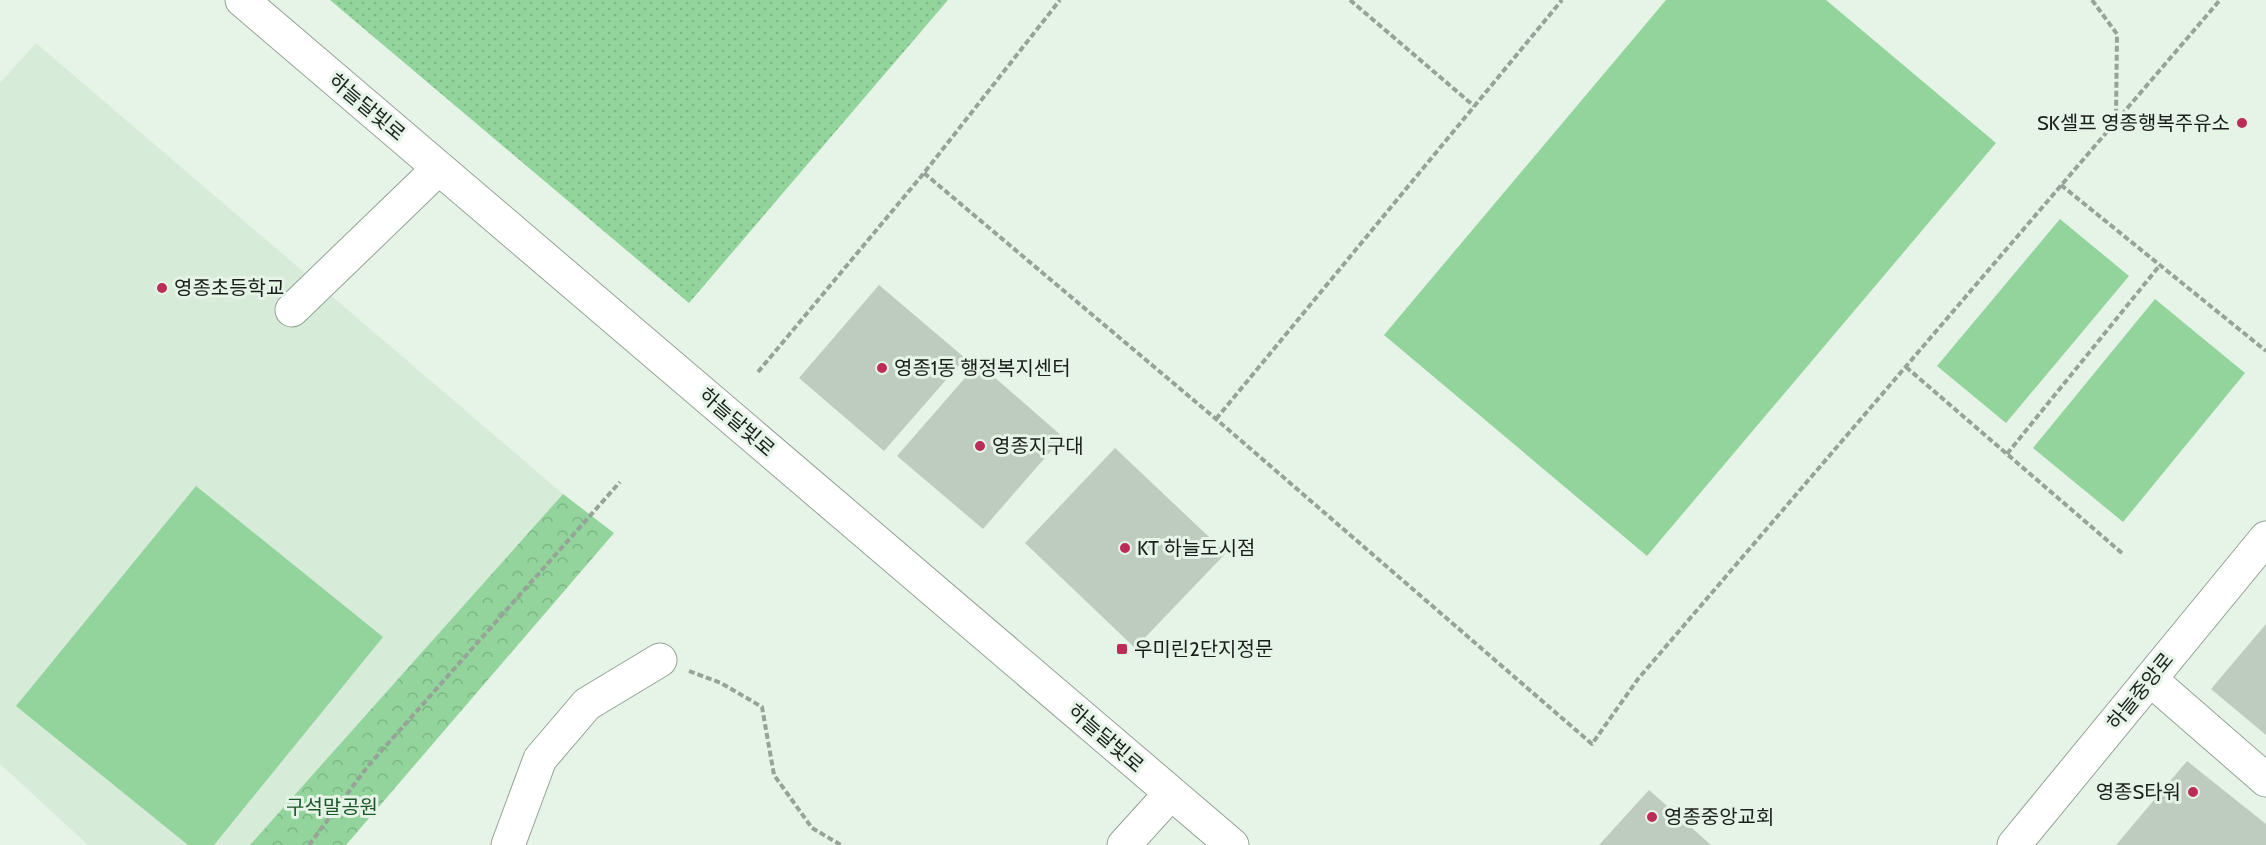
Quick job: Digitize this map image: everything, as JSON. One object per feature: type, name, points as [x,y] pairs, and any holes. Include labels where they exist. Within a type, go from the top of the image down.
[{"type":"street","name":"하늘달빛로","points":[[242,0],[1232,845]]},
{"type":"street","points":[[292,310],[440,168]]},
{"type":"street","name":"하늘중앙로","points":[[2014,845],[2266,538]]},
{"type":"street","points":[[508,845],[540,759],[587,704],[660,660]]},
{"type":"street","points":[[2150,680],[2266,780]]},
{"type":"street","points":[[1124,845],[1171,793]]},
{"type":"path","points":[[758,372],[924,173],[1060,0]]},
{"type":"path","points":[[1350,0],[1474,106]]},
{"type":"path","points":[[1216,419],[1562,0]]},
{"type":"path","points":[[2092,0],[2117,34],[2116,122]]},
{"type":"path","points":[[924,173],[1216,419],[1592,744],[1638,680],[2220,0]]},
{"type":"path","points":[[2061,185],[2266,351]]},
{"type":"path","points":[[2007,454],[2160,265]]},
{"type":"path","points":[[1906,367],[2123,554]]},
{"type":"path","points":[[309,845],[368,766],[620,482]]},
{"type":"path","points":[[660,660],[721,683],[762,707],[774,775],[812,828],[840,845]]},
{"type":"shaded area","name":"영종초등학교","points":[[36,43],[563,494],[250,845],[88,845],[0,764],[0,83]]},
{"type":"green space","points":[[330,0],[948,0],[689,303]]},
{"type":"green space","points":[[1666,0],[1826,0],[1996,143],[1647,556],[1384,335]]},
{"type":"green space","points":[[2060,219],[2129,276],[2006,423],[1937,366]]},
{"type":"green space","points":[[2155,299],[2245,373],[2123,522],[2033,448]]},
{"type":"green space","points":[[196,486],[383,637],[214,845],[188,845],[16,706]]},
{"type":"green space","name":"구석말공원","points":[[563,494],[614,533],[346,845],[250,845]]},
{"type":"building","name":"영종1동 행정복지센터","points":[[879,285],[965,358],[884,451],[799,378]]},
{"type":"building","name":"영종지구대","points":[[978,363],[1063,437],[983,529],[897,456]]},
{"type":"building","name":"KT 하늘도시점","points":[[1115,448],[1226,553],[1135,648],[1025,543]]},
{"type":"building","points":[[2266,624],[2266,735],[2211,689]]},
{"type":"building","name":"영종S타워","points":[[2187,761],[2266,824],[2266,845],[2116,845]]},
{"type":"building","name":"영종중앙교회","points":[[1649,790],[1711,845],[1599,845]]},
{"type":"place","name":"SK셀프 영종행복주유소","points":[[2242,123]]},
{"type":"place","name":"영종초등학교","points":[[162,288]]},
{"type":"place","name":"영종1동 행정복지센터","points":[[882,368]]},
{"type":"place","name":"영종지구대","points":[[980,446]]},
{"type":"place","name":"KT 하늘도시점","points":[[1125,548]]},
{"type":"place","name":"우미린2단지정문","points":[[1122,649]]},
{"type":"place","name":"영종S타워","points":[[2193,792]]},
{"type":"place","name":"영종중앙교회","points":[[1652,817]]}]
